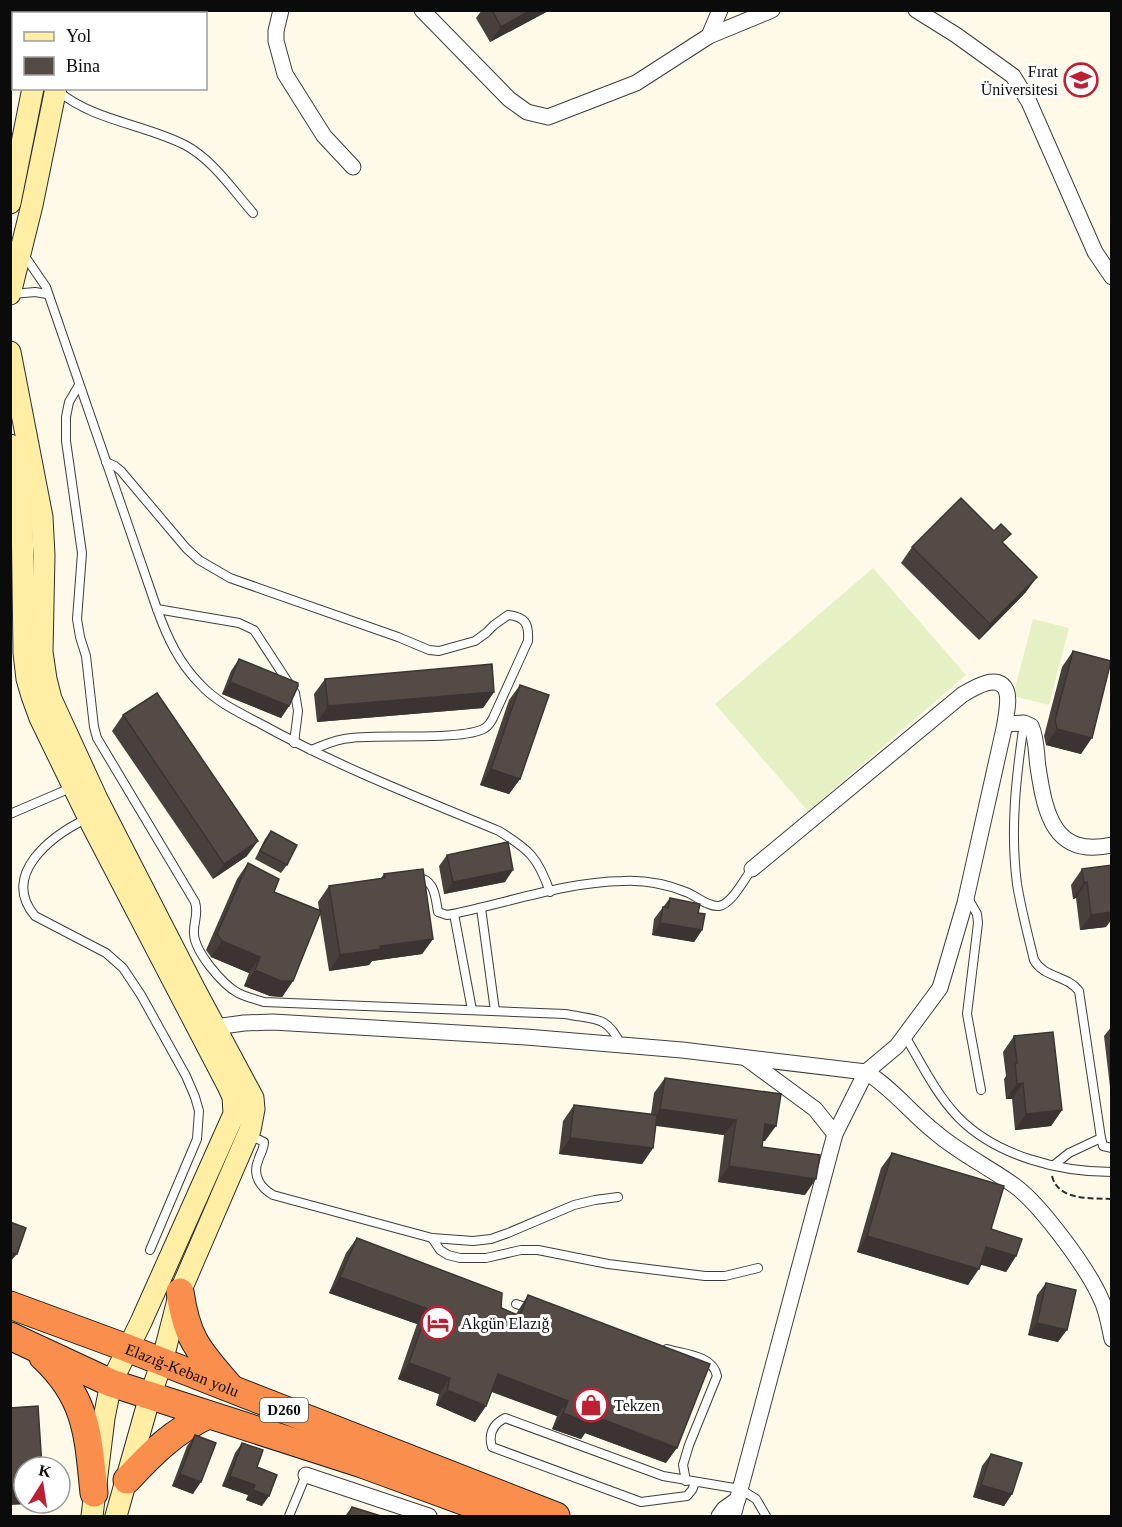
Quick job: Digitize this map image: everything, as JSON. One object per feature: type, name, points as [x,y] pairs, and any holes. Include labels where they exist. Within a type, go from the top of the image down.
[{"type":"highway","points":[[180,1292],[187,1328],[197,1349],[232,1390]]},
{"type":"highway","name":"Elazığ-Keban yolu","points":[[10,1305],[127,1348],[556,1516]]},
{"type":"highway","points":[[20,1340],[64,1380],[83,1413],[93,1505]]},
{"type":"highway","name":"Elazığ-Keban yolu","points":[[20,1340],[111,1383],[362,1464],[504,1516]]},
{"type":"highway","points":[[127,1480],[176,1433],[208,1415]]},
{"type":"main road","points":[[10,202],[33,90]]},
{"type":"main road","points":[[10,295],[56,90]]},
{"type":"main road","points":[[10,352],[42,517],[44,555],[42,652],[46,679],[81,784]]},
{"type":"main road","points":[[10,446],[19,484],[17,525],[24,653],[27,679],[40,718],[81,784],[228,1086],[235,1108],[237,1132],[180,1292],[162,1362],[116,1516]]},
{"type":"main road","points":[[93,1505],[104,1418],[111,1383],[237,1132],[254,1109],[253,1098],[96,814]]},
{"type":"street","points":[[281,10],[276,41],[285,74],[324,136],[353,167]]},
{"type":"street","points":[[709,36],[720,10]]},
{"type":"street","points":[[430,12],[509,99],[527,112],[548,117],[636,83],[709,36],[772,10]]},
{"type":"street","points":[[916,10],[956,35],[1013,76],[1029,102],[1095,252],[1112,277]]},
{"type":"street","points":[[733,1516],[835,1134],[866,1072],[897,1046],[940,988],[967,896],[1005,724],[1007,691],[996,683],[979,684],[962,695],[752,869]]},
{"type":"street","points":[[1005,724],[1024,723],[1031,726],[1035,735],[1038,769],[1047,809],[1059,834],[1078,847],[1094,849],[1112,844]]},
{"type":"street","points":[[215,1028],[244,1023],[292,1023],[526,1037],[682,1050],[866,1072],[883,1082],[935,1133],[1017,1187],[1037,1208],[1097,1290],[1107,1315],[1112,1339]]},
{"type":"street","points":[[747,1059],[815,1109],[835,1134]]},
{"type":"street","points":[[306,1474],[411,1513],[429,1516]]},
{"type":"street","points":[[719,1516],[739,1494]]},
{"type":"lane","points":[[57,90],[83,108],[170,139],[193,150],[206,160],[253,213]]},
{"type":"lane","points":[[21,252],[46,288],[157,609],[176,654],[201,686],[229,706],[294,743],[499,831],[528,850],[542,870],[550,892]]},
{"type":"lane","points":[[10,295],[24,292],[47,294]]},
{"type":"lane","points":[[79,385],[68,410],[66,441],[82,553],[77,619],[86,656],[94,727],[97,738],[195,902],[198,912],[194,933],[202,957],[235,991],[264,1002],[565,1014],[608,1024],[614,1030],[621,1045]]},
{"type":"lane","points":[[106,462],[121,471],[186,548],[200,560],[230,578],[398,636],[429,650],[439,651],[475,641],[508,615],[521,617],[526,621],[528,641],[493,718],[485,728],[477,732],[457,734],[351,738],[333,741],[311,750]]},
{"type":"lane","points":[[157,609],[239,623],[254,630],[295,693],[298,711],[294,743]]},
{"type":"lane","points":[[1024,723],[1014,803],[1014,855],[1017,885],[1038,969],[1068,982],[1079,991],[1101,1138],[1103,1146],[1112,1148]]},
{"type":"lane","points":[[10,814],[81,784]]},
{"type":"lane","points":[[96,814],[63,830],[27,858],[18,872],[18,896],[27,910],[35,916],[106,953],[123,968],[195,1097],[199,1111],[197,1139],[150,1250]]},
{"type":"lane","points":[[406,879],[416,877],[428,880],[433,885],[438,912],[447,915],[584,884],[624,881],[647,882],[673,888],[718,906],[727,904],[752,869]]},
{"type":"lane","points":[[967,896],[977,914],[978,923],[967,1014],[981,1090]]},
{"type":"lane","points":[[481,908],[495,1011]]},
{"type":"lane","points":[[454,914],[472,1010]]},
{"type":"lane","points":[[905,1036],[939,1092],[958,1117],[980,1135],[1032,1160],[1090,1172],[1112,1172]]},
{"type":"lane","points":[[237,1132],[264,1142],[256,1163],[257,1178],[261,1186],[273,1195],[432,1238],[473,1241],[491,1239],[574,1205],[618,1197]]},
{"type":"lane","points":[[1052,1164],[1101,1138]]},
{"type":"lane","points":[[432,1238],[440,1250],[460,1258],[486,1258],[521,1250],[538,1250],[608,1264],[705,1276],[725,1276],[758,1268]]},
{"type":"lane","points":[[516,1304],[538,1311]]},
{"type":"lane","points":[[659,1346],[708,1361],[717,1376],[683,1465],[691,1482],[693,1490],[687,1496],[641,1502],[492,1447],[490,1435],[495,1424],[506,1418],[663,1476],[691,1482],[756,1499],[766,1516]]},
{"type":"lane","points":[[290,1516],[306,1474]]},
{"type":"path","points":[[1052,1164],[1054,1183],[1058,1189],[1076,1197],[1112,1199]]},
{"type":"green space","points":[[873,568],[966,675],[808,811],[715,704]]},
{"type":"green space","points":[[1033,619],[1069,628],[1049,705],[1013,696]]},
{"type":"building","points":[[10,10],[17,10],[18,12],[12,12],[12,22],[10,22]]},
{"type":"building","points":[[492,10],[531,10],[501,27]]},
{"type":"building","points":[[961,498],[994,531],[1001,524],[1011,534],[1002,542],[1037,577],[990,624],[912,547]]},
{"type":"building","points":[[1073,651],[1111,661],[1092,738],[1057,729],[1055,720]]},
{"type":"building","points":[[239,659],[298,683],[289,706],[230,682]]},
{"type":"building","points":[[492,664],[494,692],[328,706],[325,679]]},
{"type":"building","points":[[520,685],[549,695],[520,779],[491,769]]},
{"type":"building","points":[[157,693],[258,841],[224,864],[123,715]]},
{"type":"building","points":[[271,831],[297,845],[287,865],[260,851]]},
{"type":"building","points":[[508,842],[513,870],[453,882],[447,855]]},
{"type":"building","points":[[248,863],[279,879],[274,892],[321,911],[293,981],[281,981],[255,970],[260,957],[222,941],[217,934]]},
{"type":"building","points":[[1112,865],[1112,912],[1091,915],[1087,882],[1084,883],[1082,869]]},
{"type":"building","points":[[423,869],[433,939],[380,946],[381,949],[340,955],[329,886],[385,878],[384,874]]},
{"type":"building","points":[[670,898],[700,904],[698,913],[705,914],[702,930],[660,923],[663,907],[668,908]]},
{"type":"building","points":[[1053,1032],[1062,1110],[1026,1114],[1023,1083],[1017,1084],[1014,1036]]},
{"type":"building","points":[[665,1078],[781,1094],[776,1126],[765,1124],[762,1147],[820,1155],[816,1179],[729,1166],[736,1120],[660,1109]]},
{"type":"building","points":[[574,1105],[657,1115],[653,1148],[570,1138]]},
{"type":"building","points":[[892,1153],[1004,1186],[991,1229],[1022,1239],[1016,1256],[986,1247],[979,1269],[867,1236]]},
{"type":"building","points":[[10,1222],[26,1228],[17,1254],[10,1252]]},
{"type":"building","points":[[357,1238],[502,1293],[501,1308],[520,1316],[528,1295],[710,1364],[677,1448],[594,1416],[592,1424],[563,1413],[568,1401],[498,1374],[486,1406],[447,1390],[450,1378],[409,1363],[428,1309],[340,1277]]},
{"type":"building","points":[[1046,1283],[1076,1290],[1067,1330],[1037,1323]]},
{"type":"building","points":[[38,1406],[41,1455],[12,1455],[12,1490],[10,1471],[10,1408]]},
{"type":"building","points":[[195,1435],[216,1443],[201,1482],[180,1474]]},
{"type":"building","points":[[242,1443],[263,1450],[257,1467],[277,1475],[269,1496],[253,1490],[255,1485],[230,1476]]},
{"type":"building","points":[[991,1454],[1022,1463],[1012,1494],[981,1485]]},
{"type":"building","points":[[352,1507],[381,1516],[348,1516]]},
{"type":"place","name":"Fırat Üniversitesi","points":[[1081,80]]},
{"type":"place","name":"Akgün Elazığ","points":[[438,1323]]},
{"type":"place","name":"Tekzen","points":[[591,1405]]}]
